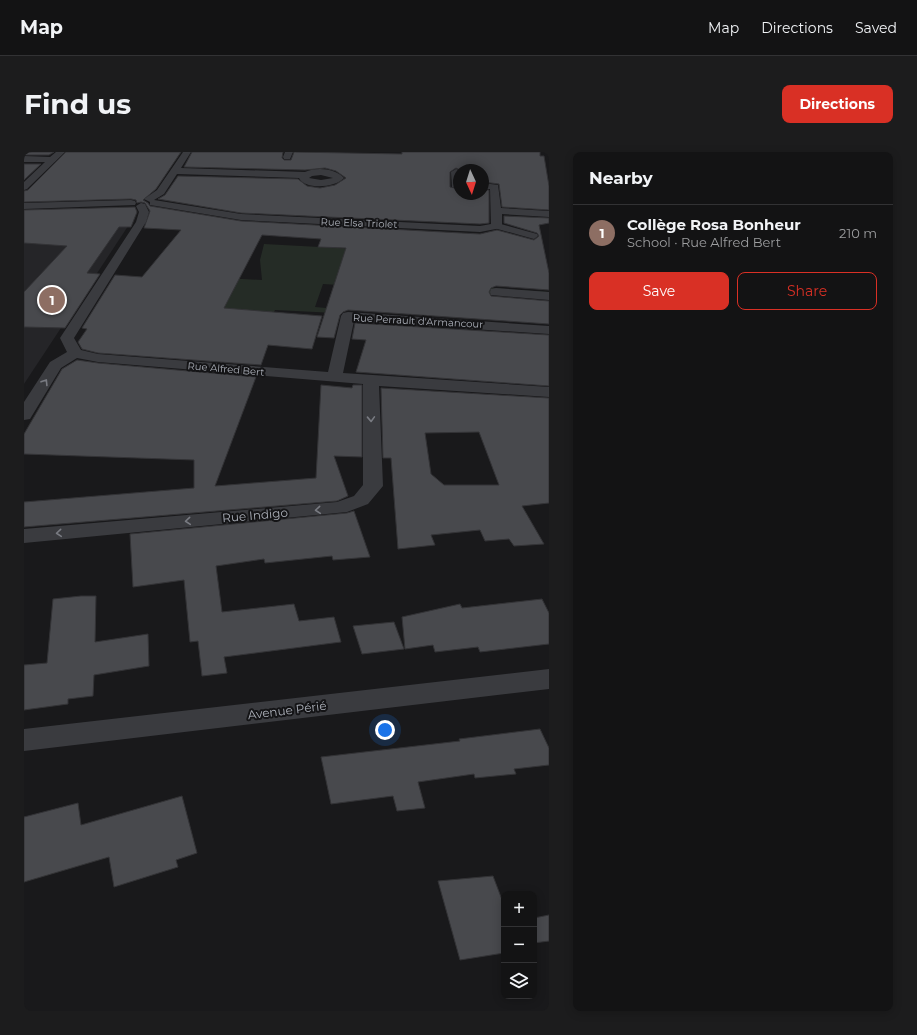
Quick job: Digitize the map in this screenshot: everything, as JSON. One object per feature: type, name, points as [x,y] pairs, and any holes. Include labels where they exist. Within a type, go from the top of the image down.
[{"type":"street","points":[[24,187],[61,152]]},
{"type":"street","points":[[24,416],[55,365],[76,353],[67,338],[141,222],[144,212],[144,203],[161,192],[187,152]]},
{"type":"street","points":[[24,159],[53,160]]},
{"type":"street","points":[[175,171],[306,175]]},
{"type":"street","points":[[489,186],[495,187],[497,226]]},
{"type":"street","name":"Rue Elsa Triolet","points":[[24,206],[144,203],[248,217],[480,229],[497,226]]},
{"type":"street","points":[[496,211],[549,214]]},
{"type":"street","points":[[496,292],[549,296]]},
{"type":"street","name":"Rue Perrault d'Armancour","points":[[335,377],[348,316],[549,330]]},
{"type":"street","name":"Rue Alfred Bert","points":[[76,353],[98,358],[371,380],[549,392]]},
{"type":"street","name":"Rue Indigo","points":[[24,536],[340,508],[361,500],[373,486],[370,396],[371,380]]},
{"type":"street","name":"Avenue Périé","points":[[24,740],[549,679]]},
{"type":"lane","points":[[497,226],[534,236]]},
{"type":"shaded area","points":[[136,214],[24,384],[24,215]]},
{"type":"shaded area","points":[[264,244],[449,254],[447,285],[549,292],[549,298],[323,284],[315,307],[337,309],[335,313],[275,310],[271,317],[116,288],[186,276],[262,280],[260,260]]},
{"type":"building","points":[[24,152],[54,152],[49,155],[24,155]]},
{"type":"building","points":[[66,152],[181,152],[156,189],[143,200],[150,206],[241,221],[480,234],[497,230],[534,240],[539,236],[537,233],[504,223],[504,216],[549,218],[549,223],[539,225],[549,273],[549,290],[496,286],[491,288],[489,292],[491,296],[549,301],[549,324],[348,310],[340,315],[334,338],[317,337],[346,248],[318,247],[321,239],[262,235],[224,308],[322,316],[312,349],[268,345],[261,365],[98,353],[82,349],[78,342],[87,329],[82,328],[115,275],[142,277],[181,230],[144,228],[150,211],[145,203],[137,203],[136,200],[131,199],[24,202],[24,191],[28,190]]},
{"type":"building","points":[[192,152],[283,152],[282,158],[284,160],[291,160],[294,152],[402,154],[402,152],[540,152],[540,156],[544,156],[549,186],[549,210],[502,207],[499,184],[489,183],[489,164],[453,164],[453,170],[450,172],[450,187],[453,188],[453,200],[489,200],[489,223],[480,224],[241,213],[158,199],[165,195],[178,176],[298,179],[307,186],[320,188],[335,185],[346,178],[336,171],[325,168],[305,170],[184,167]]},
{"type":"building","points":[[24,164],[41,164],[24,180]]},
{"type":"building","points":[[135,207],[137,212],[131,227],[119,227],[87,273],[100,274],[65,328],[24,327],[24,292],[67,246],[24,243],[24,210]]},
{"type":"building","points":[[355,323],[549,335],[549,386],[356,372],[366,340],[352,339]]},
{"type":"building","points":[[77,360],[256,377],[215,486],[316,478],[321,385],[352,388],[353,385],[362,385],[362,457],[334,456],[348,496],[337,501],[24,527],[24,502],[194,488],[194,460],[24,454],[24,434],[62,369]]},
{"type":"building","points":[[381,388],[549,398],[549,503],[522,506],[544,544],[514,546],[509,539],[485,541],[480,530],[431,535],[435,545],[398,549],[391,458],[383,458]],"holes":[[[479,432],[499,485],[444,485],[431,474],[425,433]]]},
{"type":"building","points":[[354,511],[370,557],[333,560],[332,556],[265,563],[264,559],[216,566],[222,612],[294,604],[299,621],[334,617],[341,642],[224,657],[227,673],[202,676],[198,641],[190,642],[184,580],[133,587],[130,534],[347,513]]},
{"type":"building","points":[[96,596],[95,642],[148,634],[149,666],[94,675],[93,696],[68,699],[68,704],[24,710],[24,665],[47,663],[53,599]]},
{"type":"building","points":[[542,599],[549,613],[549,644],[480,652],[478,647],[435,652],[433,645],[405,649],[402,617],[460,604],[462,608]]},
{"type":"building","points":[[394,622],[404,649],[362,654],[353,626]]},
{"type":"building","points":[[540,729],[549,748],[549,765],[514,769],[516,774],[475,778],[474,774],[418,782],[425,808],[397,811],[393,796],[331,804],[321,757],[460,741],[459,739]]},
{"type":"building","points":[[182,796],[197,853],[176,860],[178,867],[114,887],[109,857],[24,882],[24,817],[78,803],[81,825]]},
{"type":"building","points":[[493,876],[501,897],[501,953],[460,960],[438,881]]},
{"type":"building","points":[[549,915],[549,941],[537,943],[537,917]]},
{"type":"place","name":"Collège Rosa Bonheur","points":[[52,300]]}]
